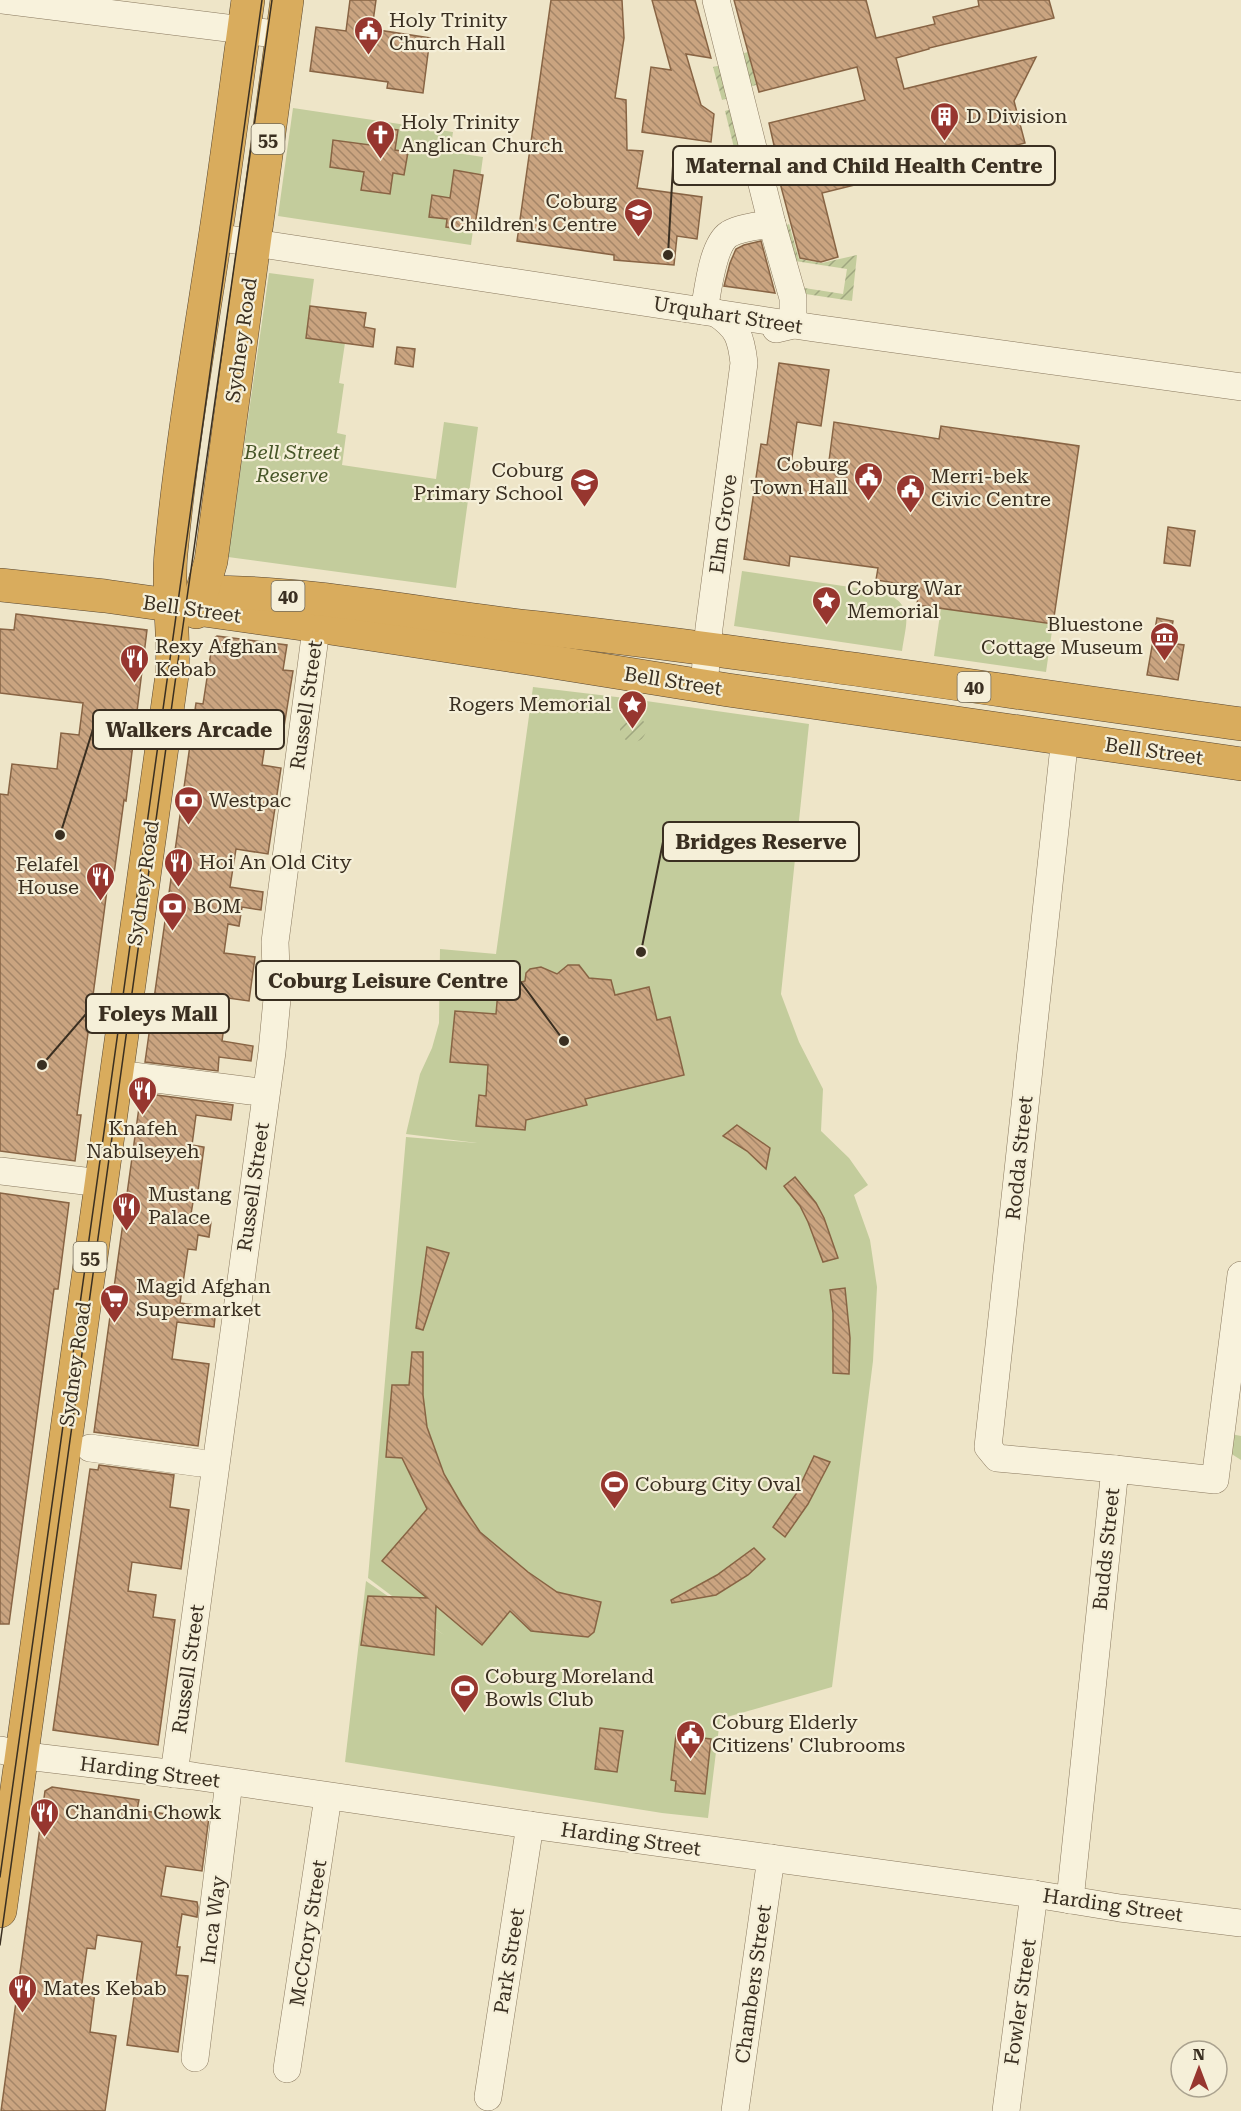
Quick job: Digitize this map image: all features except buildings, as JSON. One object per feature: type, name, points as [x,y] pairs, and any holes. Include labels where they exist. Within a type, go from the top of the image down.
[{"type":"highway","name":"Sydney Road","points":[[185,600],[211,561],[287,0]]},
{"type":"highway","name":"Sydney Road","points":[[0,1911],[11,1752],[101,1183],[172,675],[177,659],[185,600],[171,555],[186,423],[246,15]]},
{"type":"highway","name":"Bell Street","points":[[1,585],[105,596],[185,600],[318,613],[535,643],[707,649],[1241,724]]},
{"type":"highway","name":"Bell Street","points":[[535,643],[704,686],[1241,764]]},
{"type":"street","points":[[8,0],[246,15],[283,35]]},
{"type":"street","points":[[716,0],[771,224],[793,298],[793,325]]},
{"type":"street","points":[[710,312],[717,249],[728,235],[771,224]]},
{"type":"street","name":"Urquhart Street","points":[[215,237],[793,325],[1241,387]]},
{"type":"street","name":"Elm Grove","points":[[704,686],[744,363],[742,341],[731,324],[710,312]]},
{"type":"street","name":"Elm Grove","points":[[744,363],[758,338],[773,329],[793,325]]},
{"type":"street","name":"Russell Street","points":[[174,1774],[272,1052],[277,999],[275,942],[318,613]]},
{"type":"street","name":"Rodda Street","points":[[1065,738],[988,1447],[997,1458],[1115,1469]]},
{"type":"street","points":[[117,1074],[251,1091]]},
{"type":"street","points":[[0,1171],[101,1183]]},
{"type":"street","name":"Budds Street","points":[[1070,1900],[1082,1765],[1115,1469],[1215,1480],[1241,1275]]},
{"type":"street","points":[[90,1448],[200,1464]]},
{"type":"street","name":"Harding Street","points":[[11,1752],[1034,1894],[1120,1908],[1241,1923]]},
{"type":"street","name":"Inca Way","points":[[195,2058],[229,1782]]},
{"type":"street","name":"McCrory Street","points":[[287,2069],[328,1797]]},
{"type":"street","name":"Park Street","points":[[489,2097],[530,1825]]},
{"type":"street","name":"Chambers Street","points":[[735,2111],[771,1858]]},
{"type":"street","name":"Fowler Street","points":[[1006,2111],[1034,1894]]},
{"type":"green space","points":[[748,52],[756,85],[749,87],[741,54]]},
{"type":"green space","points":[[721,65],[729,98],[722,100],[713,67]]},
{"type":"green space","points":[[293,108],[453,132],[450,152],[483,157],[471,245],[278,216]]},
{"type":"green space","points":[[731,109],[743,154],[737,160],[725,111]]},
{"type":"green space","points":[[789,224],[799,259],[822,263],[857,255],[852,301],[799,293],[798,287],[843,294],[847,269],[795,261],[785,226]]},
{"type":"green space","name":"Bell Street Reserve","points":[[269,273],[314,279],[306,337],[345,343],[339,383],[344,384],[337,433],[346,435],[342,465],[436,479],[444,422],[478,427],[456,588],[228,557]]},
{"type":"green space","points":[[742,571],[884,592],[894,597],[904,609],[906,616],[902,651],[734,626]]},
{"type":"green space","points":[[941,608],[1053,624],[1046,672],[934,656]]},
{"type":"green space","name":"Coburg City Oval","points":[[533,687],[809,724],[781,994],[799,1042],[823,1089],[821,1131],[849,1158],[868,1185],[854,1195],[870,1240],[877,1287],[873,1361],[832,1687],[720,1719],[708,1818],[662,1813],[345,1762],[366,1581],[444,1635],[368,1578],[406,1137],[477,1143],[406,1134],[420,1074],[432,1048],[439,1023],[440,949],[496,954]]},
{"type":"green space","points":[[633,716],[642,720],[646,729],[642,738],[633,742],[624,738],[620,729],[624,720]]},
{"type":"green space","points":[[1231,1434],[1241,1436],[1241,1460],[1227,1451]]},
{"type":"tram line","points":[[0,1877],[262,0]]},
{"type":"tram line","points":[[0,1945],[272,0]]},
{"type":"place","name":"Holy Trinity Church Hall","points":[[368,56]]},
{"type":"place","name":"D Division","points":[[945,142]]},
{"type":"place","name":"Holy Trinity Anglican Church","points":[[380,160]]},
{"type":"place","name":"Coburg Children's Centre","points":[[638,238]]},
{"type":"place","name":"Maternal and Child Health Centre","points":[[668,255]]},
{"type":"place","name":"Coburg Town Hall","points":[[869,502]]},
{"type":"place","name":"Coburg Primary School","points":[[584,508]]},
{"type":"place","name":"Merri-bek Civic Centre","points":[[910,514]]},
{"type":"place","name":"Coburg War Memorial","points":[[826,626]]},
{"type":"place","name":"Bluestone Cottage Museum","points":[[1164,662]]},
{"type":"place","name":"Rexy Afghan Kebab","points":[[134,684]]},
{"type":"place","name":"Rogers Memorial","points":[[632,730]]},
{"type":"place","name":"Westpac","points":[[188,826]]},
{"type":"place","name":"Walkers Arcade","points":[[60,835]]},
{"type":"place","name":"Hoi An Old City","points":[[178,888]]},
{"type":"place","name":"Felafel House","points":[[100,902]]},
{"type":"place","name":"BOM","points":[[172,932]]},
{"type":"place","name":"Bridges Reserve","points":[[641,952]]},
{"type":"place","name":"Coburg Leisure Centre","points":[[564,1041]]},
{"type":"place","name":"Foleys Mall","points":[[42,1065]]},
{"type":"place","name":"Knafeh Nabulseyeh","points":[[143,1116]]},
{"type":"place","name":"Mustang Palace","points":[[127,1232]]},
{"type":"place","name":"Magid Afghan Supermarket","points":[[115,1324]]},
{"type":"place","name":"Coburg City Oval","points":[[614,1510]]},
{"type":"place","name":"Coburg Moreland Bowls Club","points":[[464,1714]]},
{"type":"place","name":"Coburg Elderly Citizens' Clubrooms","points":[[691,1760]]},
{"type":"place","name":"Chandni Chowk","points":[[44,1838]]},
{"type":"place","name":"Mates Kebab","points":[[22,2014]]}]
